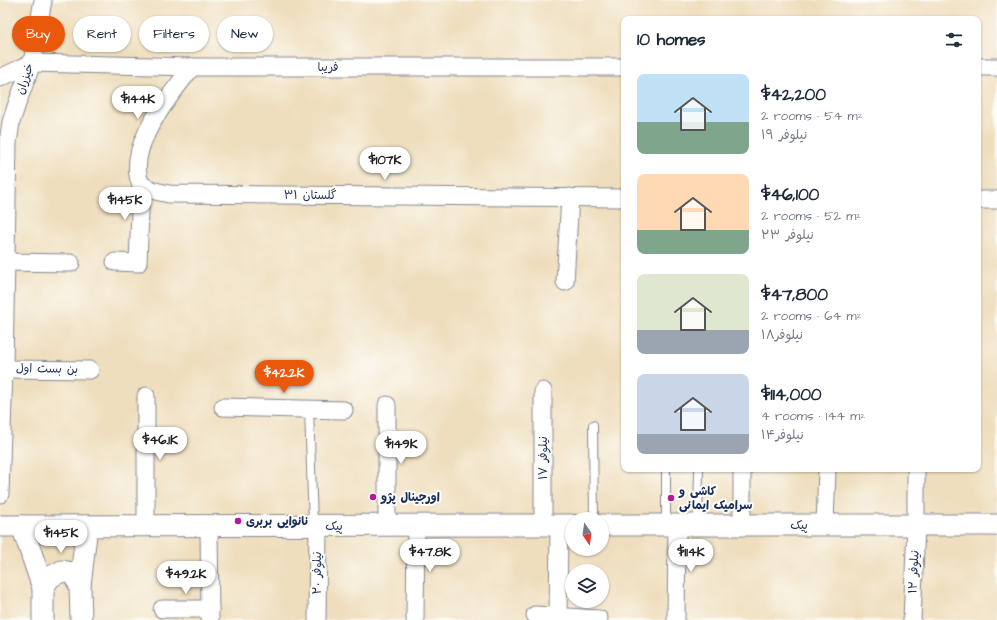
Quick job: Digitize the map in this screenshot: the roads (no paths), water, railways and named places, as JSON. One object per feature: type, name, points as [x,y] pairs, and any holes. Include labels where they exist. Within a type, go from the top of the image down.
[{"type":"street","name":"خیزران","points":[[0,494],[8,143],[11,122],[32,63],[43,0]]},
{"type":"street","name":"فریبا","points":[[32,63],[192,67],[621,67]]},
{"type":"street","points":[[0,78],[32,63]]},
{"type":"street","points":[[115,262],[138,263],[141,185],[138,177],[137,161],[144,140],[157,114],[192,67]]},
{"type":"street","points":[[981,67],[997,67]]},
{"type":"street","name":"گلستان ۳۱","points":[[141,185],[155,191],[169,194],[621,198]]},
{"type":"street","points":[[565,282],[570,197]]},
{"type":"street","points":[[981,200],[997,200]]},
{"type":"street","points":[[6,262],[71,263]]},
{"type":"street","name":"بن بست اول","points":[[4,369],[90,370]]},
{"type":"street","name":"نیلوفر ۱۷","points":[[543,391],[558,525],[558,618]]},
{"type":"street","points":[[146,396],[146,526]]},
{"type":"street","points":[[387,405],[387,525]]},
{"type":"street","points":[[223,407],[344,410]]},
{"type":"street","points":[[742,472],[742,525]]},
{"type":"street","points":[[825,525],[827,472]]},
{"type":"street","name":"نیلوفر ۱۲","points":[[912,620],[916,525],[916,472]]},
{"type":"street","points":[[414,620],[416,525]]},
{"type":"street","name":"پیک","points":[[0,526],[558,525]]},
{"type":"street","name":"پیک","points":[[609,525],[997,525]]},
{"type":"street","points":[[671,525],[676,620]]},
{"type":"street","points":[[22,526],[43,588],[43,620]]},
{"type":"street","points":[[81,620],[80,585],[87,526]]},
{"type":"street","points":[[162,609],[210,615],[209,526]]},
{"type":"street","name":"نیلوفر ۲۰","points":[[315,526],[317,620]]},
{"type":"street","points":[[43,588],[50,577],[62,571],[72,573],[80,585]]},
{"type":"street","points":[[535,615],[558,618],[600,619]]},
{"type":"lane","points":[[309,409],[315,526]]},
{"type":"lane","points":[[593,425],[594,512]]},
{"type":"lane","points":[[666,472],[671,525]]},
{"type":"lane","points":[[698,525],[699,472]]},
{"type":"place","name":"اورجینال پژو","points":[[373,497]]},
{"type":"place","name":"کاشی و سرامیک ایمانی","points":[[671,498]]},
{"type":"place","name":"نانوایی بربری","points":[[238,521]]}]
